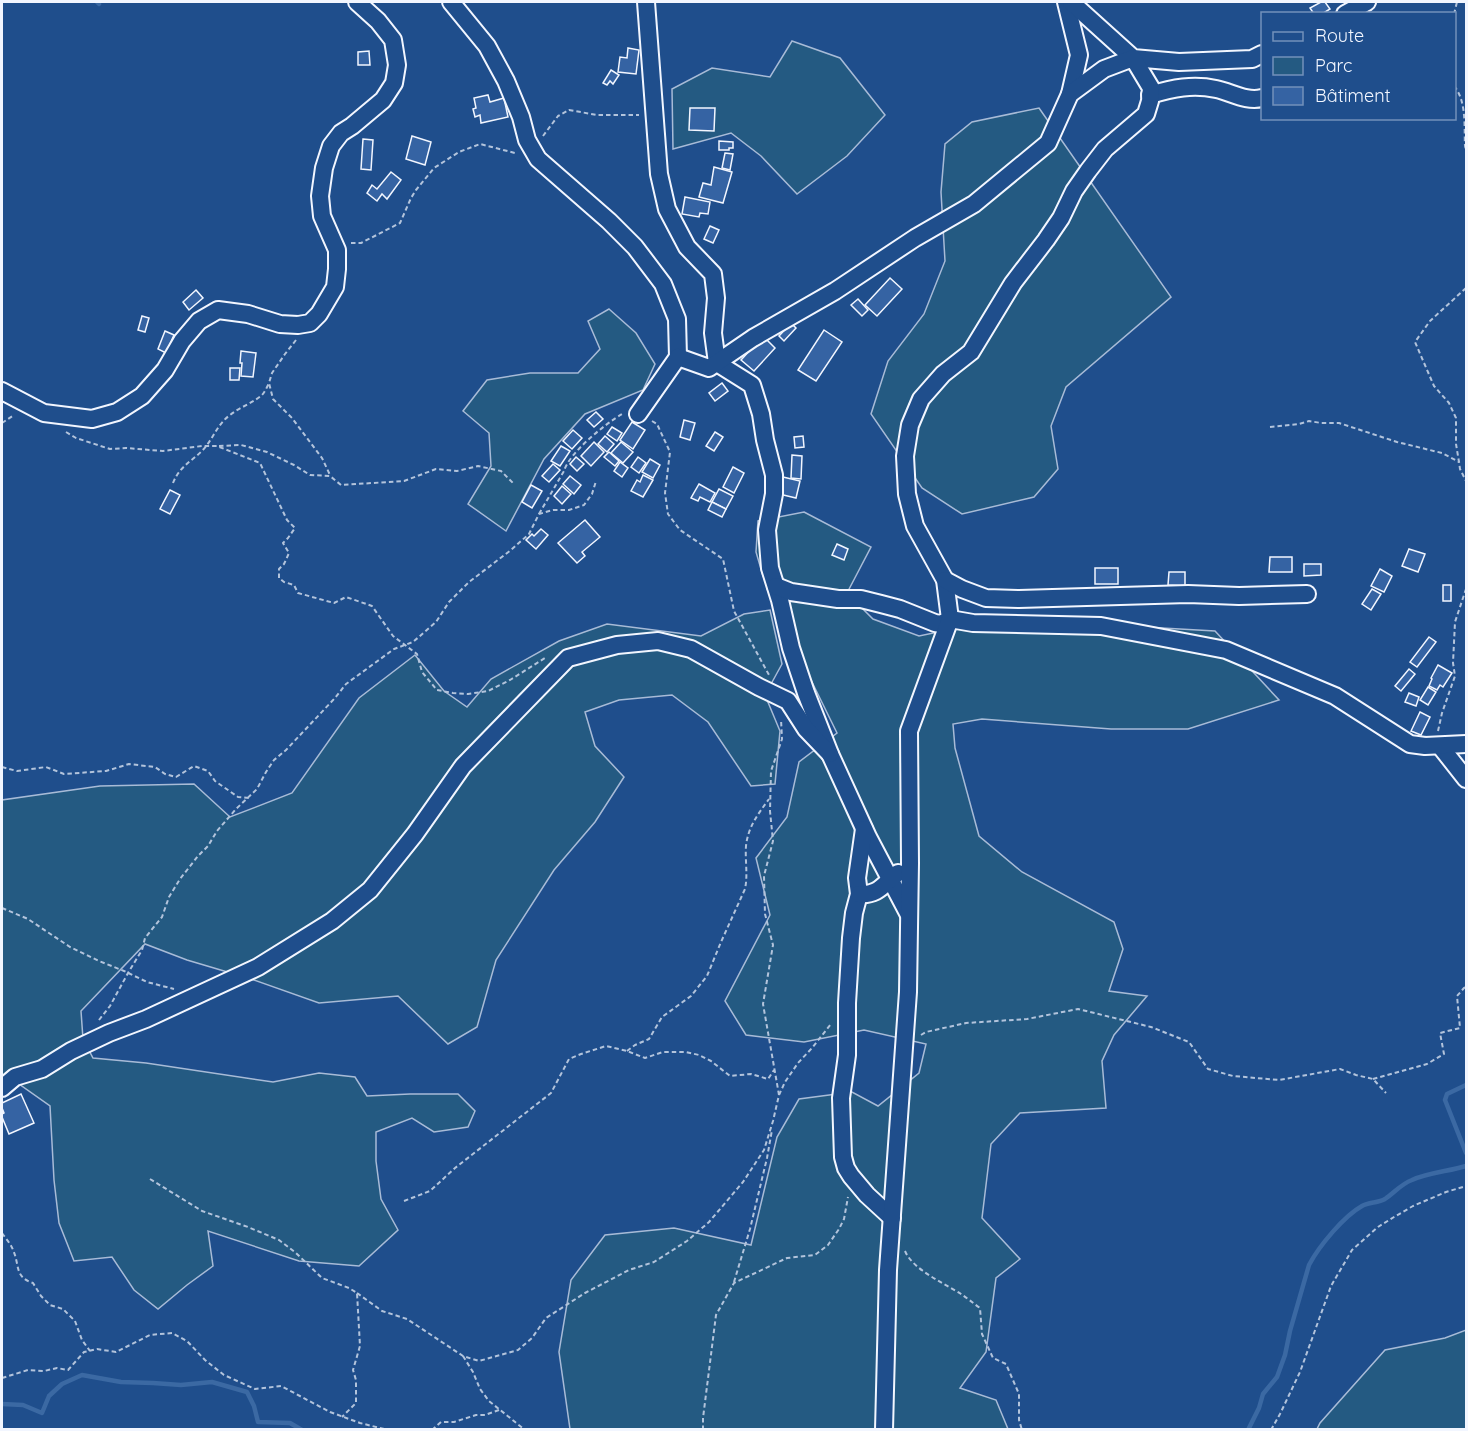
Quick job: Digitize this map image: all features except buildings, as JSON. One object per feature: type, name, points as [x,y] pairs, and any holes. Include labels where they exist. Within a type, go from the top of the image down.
[{"type":"street","points":[[2,391],[44,413],[92,419],[117,412],[142,396],[165,369],[182,341],[199,321],[218,309],[248,314],[280,324],[298,325],[309,324],[319,314],[335,287],[338,250],[322,216],[320,196],[324,168],[331,146],[341,133],[383,100],[394,83],[398,66],[393,40],[378,21],[357,2]]},
{"type":"street","points":[[451,2],[492,54],[521,117],[527,140],[538,159],[609,221],[635,247],[663,284],[677,319],[678,357],[638,414]]},
{"type":"street","points":[[646,2],[659,174],[667,209],[687,247],[713,274],[716,298],[713,333],[717,363]]},
{"type":"street","points":[[678,357],[709,368],[753,338],[835,291],[915,238],[974,204],[1048,143],[1070,94],[1079,55],[1068,2]]},
{"type":"street","points":[[884,1430],[888,1270],[908,992],[909,731],[950,620],[945,580],[915,526],[907,494],[905,456],[910,425],[921,399],[943,374],[971,352],[1013,283],[1046,240],[1061,218],[1074,191],[1105,149],[1146,114],[1151,88],[1133,58],[1068,2]]},
{"type":"street","points":[[1349,12],[1367,2]]},
{"type":"street","points":[[1070,94],[1104,69],[1133,58],[1179,62],[1252,59],[1261,55]]},
{"type":"street","points":[[1150,95],[1197,86],[1218,89],[1246,98],[1261,98]]},
{"type":"street","points":[[717,363],[752,385],[761,414],[774,475],[774,494],[767,530],[770,568],[791,648],[830,754],[864,829],[909,916]]},
{"type":"street","points":[[945,580],[986,598],[1307,594]]},
{"type":"street","points":[[776,586],[790,592],[838,599],[861,599],[891,606],[941,624],[950,620],[973,623],[1101,626],[1226,650],[1335,696],[1410,744],[1433,746],[1467,744]]},
{"type":"street","points":[[2,1088],[15,1077],[42,1069],[109,1033],[146,1019],[258,968],[332,921],[370,890],[415,834],[463,766],[568,658],[617,645],[658,641],[691,649],[788,701],[806,729],[830,754]]},
{"type":"street","points":[[1433,746],[1467,779]]},
{"type":"street","points":[[864,829],[858,878],[859,894],[851,938],[847,1055],[841,1098],[843,1157],[850,1176],[892,1218]]},
{"type":"street","points":[[859,894],[880,890],[910,863]]},
{"type":"path","points":[[1456,87],[1462,103],[1467,150]]},
{"type":"path","points":[[331,238],[348,244],[360,243],[400,223],[416,189],[434,168],[459,152],[480,144],[519,153],[533,151],[558,116],[569,110],[597,115],[640,115]]},
{"type":"path","points":[[1467,288],[1430,321],[1415,342],[1434,386],[1449,403],[1456,418],[1456,444],[1460,469],[1467,481]]},
{"type":"path","points":[[173,483],[185,464],[207,446],[220,424],[231,414],[264,394],[272,373],[309,324]]},
{"type":"path","points":[[269,383],[273,399],[292,418],[322,458],[330,476],[341,485],[404,481],[436,469],[457,471],[478,466],[501,471],[513,483]]},
{"type":"path","points":[[98,1022],[110,1006],[142,950],[145,938],[162,917],[169,897],[180,879],[208,846],[217,831],[257,789],[274,760],[286,750],[346,684],[394,649],[413,642],[436,622],[449,603],[469,582],[529,534],[566,464],[612,420],[624,412],[638,414],[657,424],[670,452],[665,493],[668,514],[680,530],[723,559],[734,611],[781,697],[782,739],[771,771],[773,841],[764,876],[765,914],[773,945],[764,1004],[779,1095]]},
{"type":"path","points":[[48,414],[57,420],[67,434],[110,449],[163,451],[241,445],[267,452],[310,475],[330,476]]},
{"type":"path","points":[[1270,427],[1310,421],[1339,423],[1397,442],[1442,453],[1459,462]]},
{"type":"path","points":[[217,446],[260,463],[287,520],[295,528],[283,543],[289,553],[279,569],[279,578],[294,585],[298,593],[313,598],[334,603],[346,597],[372,606],[393,636],[417,654],[422,672],[437,690],[468,694],[488,691],[545,658]]},
{"type":"path","points":[[539,514],[553,510],[569,510],[584,505],[592,494],[596,481]]},
{"type":"path","points":[[1433,746],[1455,676],[1453,663],[1455,622],[1467,589]]},
{"type":"path","points":[[2,767],[17,771],[46,767],[64,774],[106,771],[129,764],[154,767],[165,774],[176,777],[194,766],[208,771],[215,781],[238,797],[249,798]]},
{"type":"path","points":[[627,1051],[634,1045],[649,1039],[662,1017],[691,996],[707,976],[745,889],[747,881],[746,845],[750,828],[770,797]]},
{"type":"path","points":[[2,908],[28,918],[70,947],[147,982],[173,989]]},
{"type":"path","points":[[904,1046],[926,1032],[966,1023],[1027,1019],[1078,1009],[1151,1027],[1189,1042],[1208,1069],[1233,1076],[1280,1080],[1340,1069],[1356,1076],[1373,1079],[1427,1064],[1444,1054],[1440,1033],[1460,1028],[1457,996],[1467,987]]},
{"type":"path","points":[[703,1430],[716,1316],[737,1277],[767,1158],[779,1095],[798,1063],[833,1022]]},
{"type":"path","points":[[404,1201],[430,1191],[455,1168],[551,1093],[569,1059],[606,1046],[645,1058],[663,1052],[699,1054],[730,1076],[751,1074],[768,1079],[774,1070]]},
{"type":"path","points":[[1373,1079],[1386,1093]]},
{"type":"path","points":[[150,1179],[202,1211],[279,1240],[322,1278],[349,1288],[382,1311],[407,1318],[463,1356],[479,1361],[518,1350],[532,1338],[546,1318],[585,1293],[629,1270],[654,1262],[687,1241],[709,1222],[743,1182],[764,1150],[773,1121]]},
{"type":"path","points":[[1271,1430],[1300,1372],[1331,1286],[1352,1250],[1378,1227],[1403,1212],[1446,1192],[1467,1186]]},
{"type":"path","points":[[734,1283],[787,1258],[815,1255],[828,1245],[844,1219],[848,1194]]},
{"type":"path","points":[[2,1233],[12,1247],[17,1269],[25,1280],[33,1283],[50,1305],[63,1309],[75,1321],[82,1340],[90,1351]]},
{"type":"path","points":[[904,1249],[908,1259],[980,1308],[982,1334],[993,1358],[1006,1364],[1019,1394],[1019,1420],[1022,1430]]},
{"type":"path","points":[[342,1417],[356,1403],[356,1380],[353,1370],[360,1346],[357,1293]]},
{"type":"path","points":[[2,1378],[28,1370],[44,1371],[57,1368],[68,1370],[84,1352],[97,1349],[116,1352],[150,1335],[172,1333],[187,1341],[205,1360],[224,1375],[255,1389],[282,1386],[342,1417],[360,1424],[388,1430]]},
{"type":"path","points":[[463,1356],[480,1389],[499,1410],[525,1430]]},
{"type":"path","points":[[432,1430],[441,1422],[454,1422],[499,1410]]},
{"type":"green space","points":[[792,41],[840,58],[885,115],[847,156],[797,194],[761,156],[731,133],[673,149],[672,89],[712,68],[770,77]]},
{"type":"green space","points":[[1039,108],[1171,297],[1066,387],[1051,426],[1058,469],[1034,497],[962,514],[922,488],[871,414],[888,361],[924,314],[945,261],[941,192],[945,144],[972,122]]},
{"type":"green space","points":[[609,309],[636,333],[655,364],[643,390],[585,414],[544,459],[506,531],[468,504],[491,466],[489,433],[463,411],[487,380],[530,373],[578,373],[600,349],[588,321]]},
{"type":"green space","points":[[804,512],[871,547],[847,593],[873,619],[919,636],[1001,619],[1215,631],[1279,700],[1188,729],[1111,729],[982,719],[953,724],[955,748],[979,836],[1022,872],[1114,922],[1123,949],[1109,991],[1147,996],[1114,1035],[1102,1061],[1106,1108],[1020,1113],[991,1144],[982,1218],[1020,1259],[996,1278],[986,1352],[960,1388],[996,1400],[1008,1429],[570,1429],[559,1352],[571,1280],[605,1235],[674,1228],[751,1245],[777,1137],[799,1099],[852,1092],[878,1106],[919,1073],[926,1044],[864,1030],[804,1042],[746,1035],[725,1001],[770,915],[756,858],[787,817],[799,762],[837,733],[763,576],[756,552],[758,521]]},
{"type":"green space","points":[[770,610],[782,664],[765,695],[780,731],[775,784],[751,786],[708,722],[672,695],[619,700],[585,712],[595,746],[624,777],[595,822],[554,870],[496,960],[477,1027],[448,1044],[398,996],[319,1003],[145,944],[81,1011],[83,1039],[93,1058],[146,1063],[273,1082],[319,1073],[355,1077],[367,1096],[458,1094],[475,1111],[468,1127],[434,1132],[412,1118],[376,1132],[376,1161],[381,1199],[398,1230],[359,1266],[299,1261],[208,1231],[213,1266],[158,1309],[134,1290],[112,1257],[74,1261],[59,1223],[50,1106],[16,1082],[2,1079],[2,800],[100,786],[194,784],[230,817],[292,793],[359,698],[415,655],[444,691],[467,707],[491,679],[559,641],[607,624],[701,636],[744,614]]},
{"type":"green space","points":[[1466,1330],[1466,1429],[1317,1429],[1385,1350],[1445,1338]]},
{"type":"waterway","points":[[1466,1085],[1447,1094],[1445,1100],[1466,1153]]},
{"type":"waterway","points":[[1248,1430],[1263,1394],[1277,1377],[1309,1265],[1325,1241],[1340,1224],[1362,1206],[1385,1199],[1404,1184],[1418,1178],[1466,1166]]},
{"type":"waterway","points":[[2,1404],[23,1405],[42,1413],[49,1396],[62,1384],[82,1375],[121,1382],[181,1385],[212,1382],[247,1392],[258,1422],[290,1423],[302,1430]]}]
